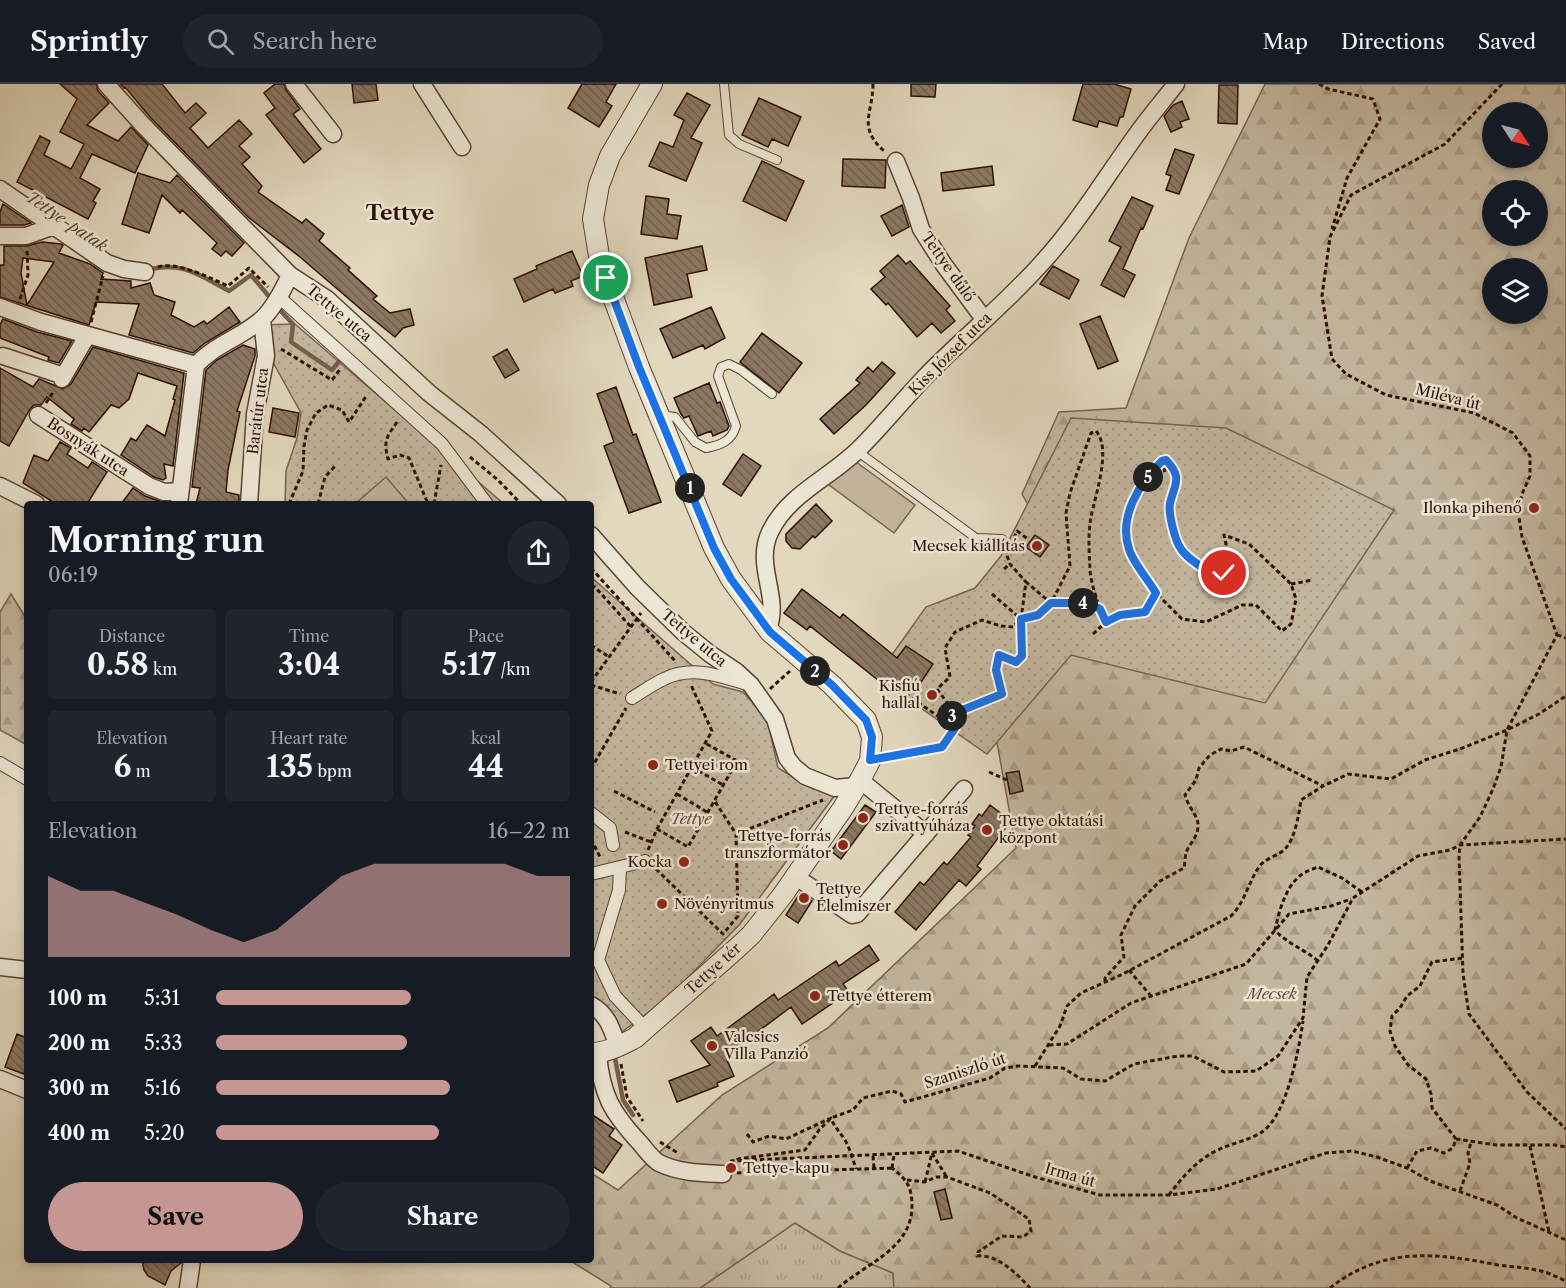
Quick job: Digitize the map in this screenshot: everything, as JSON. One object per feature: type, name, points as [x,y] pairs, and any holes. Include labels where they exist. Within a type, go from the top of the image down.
[{"type":"street","name":"Tettye utca","points":[[106,84],[142,124],[290,275],[327,299],[429,393],[481,435],[555,501]]},
{"type":"street","points":[[294,84],[333,134]]},
{"type":"street","points":[[422,84],[462,147]]},
{"type":"street","name":"Tettye tér","points":[[595,1053],[616,1042],[634,1038],[646,1029],[751,934],[796,877],[858,783],[870,760],[872,737],[866,720],[832,685],[768,629],[731,579],[714,548],[606,278],[597,248],[593,219],[599,185],[610,156],[652,84]]},
{"type":"street","name":"Kiss József utca","points":[[768,629],[773,617],[764,549],[770,531],[780,516],[797,497],[857,451],[925,377],[1040,266],[1080,218],[1137,134],[1176,84]]},
{"type":"street","name":"Tettye dűlő","points":[[896,161],[921,229],[944,265],[984,319]]},
{"type":"street","points":[[0,189],[107,263],[145,272]]},
{"type":"street","points":[[0,236],[26,236],[54,226]]},
{"type":"street","points":[[180,498],[196,365],[204,356],[272,305],[290,275]]},
{"type":"street","points":[[272,305],[375,383],[441,443],[486,501]]},
{"type":"street","name":"Barátúr utca","points":[[249,501],[255,414],[266,356],[264,339],[272,305]]},
{"type":"street","points":[[0,308],[87,336],[196,365]]},
{"type":"street","points":[[3,356],[63,378],[87,336]]},
{"type":"street","name":"Bosnyák utca","points":[[38,415],[149,486],[180,498]]},
{"type":"street","points":[[0,486],[30,501]]},
{"type":"street","name":"Tettye utca","points":[[594,538],[637,587],[683,632],[737,672],[755,692]]},
{"type":"street","points":[[632,698],[666,678],[696,672],[711,673],[755,692],[775,719],[787,758],[805,776],[835,788],[858,783],[926,834]]},
{"type":"street","points":[[0,763],[24,778]]},
{"type":"street","points":[[796,877],[852,915],[857,914],[964,789]]},
{"type":"street","points":[[594,815],[610,828],[613,845]]},
{"type":"street","points":[[597,873],[645,861]]},
{"type":"street","points":[[620,868],[619,890],[598,960],[604,977],[615,996],[646,1029]]},
{"type":"street","points":[[0,967],[24,970]]},
{"type":"street","points":[[594,1007],[600,1010],[610,1025],[616,1042]]},
{"type":"street","points":[[595,1053],[608,1102],[628,1130],[657,1162],[686,1173],[725,1168]]},
{"type":"street","points":[[0,1079],[24,1089]]},
{"type":"street","points":[[188,1288],[192,1263]]},
{"type":"lane","points":[[724,84],[729,135],[739,144],[777,160]]},
{"type":"lane","points":[[659,415],[675,417],[695,442],[706,448],[728,441],[734,435],[736,426],[718,376],[721,367],[729,364],[741,370],[772,394]]},
{"type":"lane","points":[[857,451],[976,538],[1002,539]]},
{"type":"path","points":[[873,84],[867,127],[880,148],[896,161]]},
{"type":"path","points":[[1319,84],[1328,89],[1373,99],[1380,119],[1347,178],[1330,237]]},
{"type":"path","name":"Miléva út","points":[[1502,84],[1445,144],[1351,195],[1330,237],[1322,296],[1332,359],[1346,374],[1386,395],[1474,413],[1513,433],[1530,456],[1530,476],[1518,511],[1522,537],[1557,635]]},
{"type":"path","points":[[16,313],[28,275],[26,236]]},
{"type":"path","points":[[87,336],[107,263]]},
{"type":"path","points":[[145,272],[164,265],[192,271],[228,286],[249,268],[272,305]]},
{"type":"path","points":[[264,339],[332,380]]},
{"type":"path","name":"Bosnyák utca","points":[[38,415],[63,378]]},
{"type":"path","points":[[290,501],[303,471],[307,430],[316,413],[328,405],[342,410],[349,422],[375,383]]},
{"type":"path","points":[[397,403],[394,407],[400,419],[386,439],[388,459],[400,455],[409,458],[427,501]]},
{"type":"path","points":[[955,713],[937,689],[950,676],[945,648],[955,632],[982,620],[1013,627],[1021,619],[1038,615],[1051,603],[1070,566],[1066,513],[1070,494],[1088,439],[1096,431],[1100,436],[1103,467],[1090,519],[1090,572],[1106,622]]},
{"type":"path","points":[[434,501],[442,457],[441,443]]},
{"type":"path","points":[[466,454],[498,480],[518,501]]},
{"type":"path","points":[[1166,460],[1177,476],[1176,488],[1170,504],[1171,519],[1181,549],[1200,566],[1219,578],[1224,573],[1215,554],[1225,549],[1224,535],[1249,544],[1291,584],[1296,599],[1291,624],[1282,631],[1256,605],[1242,605],[1206,622],[1182,619],[1156,593],[1129,551],[1126,536],[1134,496],[1162,461],[1166,460]]},
{"type":"path","points":[[1162,461],[1165,472]]},
{"type":"path","points":[[319,501],[325,477],[336,465]]},
{"type":"path","points":[[1028,539],[1017,531],[1006,553],[1010,564],[1026,582],[1051,603],[1089,603],[1100,609]]},
{"type":"path","points":[[1004,569],[1010,564]]},
{"type":"path","points":[[594,571],[686,673],[712,731],[657,830],[645,861],[723,934],[738,916],[736,834],[714,800]]},
{"type":"path","points":[[1291,584],[1313,580]]},
{"type":"path","points":[[947,722],[955,713],[1002,694],[996,670],[999,655],[1016,662],[1022,656],[1021,619],[1026,582]]},
{"type":"path","points":[[594,587],[631,627]]},
{"type":"path","points":[[1093,633],[1106,622],[1120,615],[1145,612],[1156,593]]},
{"type":"path","points":[[992,594],[1021,619]]},
{"type":"path","points":[[594,679],[637,619]]},
{"type":"path","points":[[1566,638],[1557,635],[1507,730],[1501,767],[1493,789],[1480,817],[1460,845],[1463,958],[1469,1014],[1527,1092],[1566,1129]]},
{"type":"path","points":[[594,647],[609,657]]},
{"type":"path","points":[[755,692],[802,660]]},
{"type":"path","points":[[594,684],[632,698],[594,764]]},
{"type":"path","points":[[870,760],[942,747],[955,728],[903,693]]},
{"type":"path","points":[[1035,1066],[1060,1026],[1067,1006],[1081,993],[1231,916],[1240,907],[1247,887],[1260,864],[1287,848],[1296,826],[1301,800],[1348,774],[1391,779],[1425,760],[1507,730],[1539,714],[1566,696]]},
{"type":"path","points":[[657,830],[688,848],[737,761],[705,743]]},
{"type":"path","points":[[1105,982],[1105,978],[1124,957],[1121,935],[1135,906],[1160,881],[1184,867],[1186,852],[1193,843],[1198,826],[1185,795],[1196,780],[1199,768],[1210,755],[1221,749],[1231,751],[1244,747],[1323,786]]},
{"type":"path","points":[[692,767],[723,785]]},
{"type":"path","points":[[988,772],[1007,780]]},
{"type":"path","points":[[736,834],[811,806],[831,796],[835,788]]},
{"type":"path","points":[[614,791],[655,812]]},
{"type":"path","points":[[677,794],[707,812]]},
{"type":"path","points":[[610,828],[651,842]]},
{"type":"path","name":"Szaniszló út","points":[[737,1161],[738,1159],[805,1150],[831,1118],[853,1110],[863,1098],[892,1091],[901,1094],[905,1102],[990,1078],[1005,1068],[1035,1066],[1063,1068],[1082,1079],[1104,1081],[1134,1064],[1178,1056],[1193,1056],[1224,1072],[1256,1071],[1278,1056],[1304,1018],[1308,977],[1353,898],[1418,856],[1450,850],[1460,845],[1566,839]]},
{"type":"path","points":[[594,844],[597,873]]},
{"type":"path","points":[[1275,930],[1280,909],[1290,888],[1301,875],[1318,867],[1342,878],[1362,892]]},
{"type":"path","points":[[1049,1045],[1067,1044],[1131,1003],[1246,964],[1289,914],[1331,906],[1353,898]]},
{"type":"path","points":[[1275,930],[1282,938],[1305,950],[1318,961]]},
{"type":"path","points":[[1463,958],[1432,962],[1419,986],[1407,996],[1392,1016],[1390,1031],[1395,1046],[1408,1065],[1426,1079],[1432,1108],[1456,1139],[1496,1145],[1566,1147]]},
{"type":"path","points":[[1129,970],[1151,996]]},
{"type":"path","points":[[1170,1195],[1183,1176],[1217,1150],[1264,1131],[1279,1111],[1297,1062],[1304,1018]]},
{"type":"path","points":[[616,1042],[627,1097],[648,1129]]},
{"type":"path","points":[[747,1134],[753,1142],[769,1137],[786,1139],[831,1118],[835,1129],[844,1138],[856,1169]]},
{"type":"path","points":[[654,1137],[680,1154]]},
{"type":"path","points":[[1407,1168],[1417,1151],[1431,1148],[1444,1153],[1454,1148],[1456,1139]]},
{"type":"path","points":[[1460,1191],[1470,1163],[1468,1153],[1471,1142]]},
{"type":"path","points":[[1530,1146],[1549,1233]]},
{"type":"path","name":"Irma út","points":[[725,1168],[737,1161],[958,1151],[1035,1177],[1100,1195],[1170,1195],[1217,1189],[1326,1153],[1352,1151],[1407,1168],[1430,1181],[1497,1205],[1517,1218],[1566,1240]]},
{"type":"path","points":[[932,1153],[947,1177]]},
{"type":"path","points":[[925,1182],[932,1153]]},
{"type":"path","points":[[892,1168],[894,1155]]},
{"type":"path","points":[[873,1156],[874,1168]]},
{"type":"path","points":[[725,1168],[892,1168],[907,1180],[925,1182],[936,1177],[947,1177],[990,1193],[1029,1219],[1031,1231],[1023,1237],[1002,1236],[978,1251],[977,1256],[990,1256],[1016,1273],[1030,1288]]},
{"type":"path","points":[[838,1288],[890,1251],[906,1232],[912,1216],[912,1201],[907,1180]]},
{"type":"path","points":[[1330,1288],[1345,1276],[1374,1263],[1409,1255],[1460,1257],[1538,1270],[1566,1281]]},
{"type":"green space","name":"Mecsek","points":[[1265,84],[1566,84],[1566,1288],[894,1288],[893,1273],[840,1251],[795,1223],[700,1288],[610,1288],[611,1286],[574,1263],[594,1263],[594,1175],[618,1190],[722,1095],[828,1028],[1016,848],[996,737],[1081,598],[1022,494],[1059,412],[1126,408],[1189,238]]},
{"type":"green space","points":[[295,324],[501,501],[285,501],[286,471],[297,438],[301,413],[274,364],[262,325]]},
{"type":"green space","points":[[1071,418],[1226,428],[1394,510],[1265,703],[1071,655],[987,754],[876,677],[926,607],[975,588],[1001,556]]},
{"type":"green space","points":[[856,462],[915,505],[894,533],[825,482]]},
{"type":"green space","points":[[386,477],[406,501],[358,501]]},
{"type":"green space","name":"Tettye","points":[[594,580],[713,684],[743,692],[767,718],[778,768],[804,783],[835,795],[740,924],[668,998],[619,1034],[594,1002]]},
{"type":"green space","points":[[11,594],[24,615],[24,743],[0,730],[0,612]]},
{"type":"green space","points":[[795,1223],[840,1251],[893,1273],[894,1288],[700,1288]]},
{"type":"building","points":[[60,84],[96,84],[98,91],[109,103],[87,125],[118,141],[131,127],[148,145],[135,173],[92,154],[80,178],[100,189],[93,201],[96,203],[88,219],[17,182],[40,136],[50,141],[44,155],[71,169],[84,144],[60,132],[77,99]]},
{"type":"building","points":[[120,84],[162,84],[185,113],[196,103],[206,113],[190,128],[208,148],[239,120],[252,134],[239,146],[250,157],[242,164],[262,186],[258,192],[302,223],[306,219],[324,234],[319,241],[377,296],[373,299],[390,313],[410,309],[414,325],[403,328],[395,337],[300,257],[248,217]]},
{"type":"building","points":[[275,84],[284,84],[300,109],[293,114],[321,149],[304,163],[266,115],[275,108],[264,93]]},
{"type":"building","points":[[352,84],[376,84],[378,100],[354,103]]},
{"type":"building","points":[[582,84],[616,84],[606,102],[612,106],[599,127],[568,108]]},
{"type":"building","points":[[911,84],[936,84],[935,97],[911,96]]},
{"type":"building","points":[[1083,84],[1114,84],[1131,89],[1123,117],[1120,117],[1117,126],[1099,121],[1097,127],[1073,120]]},
{"type":"building","points":[[1219,85],[1238,85],[1237,124],[1218,123]]},
{"type":"building","points":[[687,93],[710,105],[691,138],[702,143],[686,181],[649,166],[660,142],[673,147],[684,120],[674,115]]},
{"type":"building","points":[[759,98],[801,117],[788,146],[772,139],[768,147],[742,135]]},
{"type":"building","points":[[1182,101],[1189,119],[1180,122],[1182,127],[1171,132],[1164,116],[1173,105]]},
{"type":"building","points":[[1175,149],[1194,155],[1179,194],[1166,190],[1171,176],[1166,174]]},
{"type":"building","points":[[843,159],[886,160],[885,188],[842,186]]},
{"type":"building","points":[[762,161],[804,181],[786,221],[743,201]]},
{"type":"building","points":[[992,166],[994,185],[943,191],[941,173]]},
{"type":"building","points":[[138,173],[170,183],[177,175],[244,243],[232,256],[226,251],[221,256],[212,249],[217,243],[182,210],[180,213],[162,195],[149,233],[122,224]]},
{"type":"building","points":[[646,196],[669,199],[667,214],[681,216],[677,239],[641,234]]},
{"type":"building","points":[[1132,197],[1153,206],[1123,269],[1135,275],[1124,297],[1101,285],[1121,247],[1109,241]]},
{"type":"building","points":[[3,204],[31,223],[0,225],[0,212]]},
{"type":"building","points":[[902,205],[909,227],[892,236],[881,216]]},
{"type":"building","points":[[42,242],[61,244],[63,245],[59,253],[90,264],[103,273],[101,279],[131,281],[131,288],[150,283],[154,295],[175,302],[171,315],[194,327],[204,321],[207,324],[229,307],[240,322],[193,353],[129,335],[139,304],[96,302],[89,325],[0,297],[0,265],[4,265],[4,246],[26,246]],"holes":[[[23,258],[54,262],[27,305],[21,273]]]},
{"type":"building","points":[[702,246],[707,270],[687,274],[692,297],[654,305],[645,258]]},
{"type":"building","points":[[572,251],[583,276],[571,281],[573,286],[555,293],[553,289],[524,302],[514,279],[537,269],[536,266]]},
{"type":"building","points":[[898,255],[906,264],[910,261],[950,306],[946,310],[955,321],[941,333],[932,323],[917,337],[888,303],[886,305],[871,289],[885,277],[880,271]]},
{"type":"building","points":[[1053,266],[1079,280],[1069,299],[1040,284]]},
{"type":"building","points":[[711,307],[725,338],[705,349],[703,345],[673,358],[660,329]]},
{"type":"building","points":[[1100,316],[1118,361],[1098,369],[1080,324]]},
{"type":"building","points":[[3,319],[37,332],[72,341],[59,363],[48,360],[49,357],[0,338],[0,325]]},
{"type":"building","points":[[762,333],[802,363],[779,393],[740,362]]},
{"type":"building","points":[[243,345],[255,349],[255,356],[237,411],[240,412],[228,470],[226,492],[239,495],[239,501],[197,501],[200,488],[192,487],[206,370],[217,360]]},
{"type":"building","points":[[93,347],[184,373],[173,466],[164,464],[166,478],[163,480],[154,477],[121,455],[131,438],[136,441],[147,425],[165,436],[175,400],[173,399],[177,386],[138,373],[129,399],[119,408],[111,405],[89,432],[84,428],[82,431],[71,424],[74,419],[47,397],[41,405],[34,405],[30,409],[9,446],[0,441],[0,368],[33,387],[39,379],[63,389],[71,384]]},
{"type":"building","points":[[507,349],[519,370],[505,378],[493,357]]},
{"type":"building","points":[[882,362],[895,373],[866,405],[834,434],[820,419],[860,383],[856,380],[868,367],[873,372]]},
{"type":"building","points":[[709,383],[717,403],[720,402],[729,426],[727,430],[713,436],[711,431],[698,436],[689,416],[684,418],[674,398]]},
{"type":"building","points":[[616,387],[661,502],[629,513],[604,446],[614,442],[597,394]]},
{"type":"building","points":[[273,408],[299,413],[295,437],[269,432]]},
{"type":"building","points":[[60,442],[71,448],[67,454],[88,468],[92,462],[107,472],[89,501],[51,501],[23,483],[34,455],[48,461]]},
{"type":"building","points":[[743,454],[761,466],[741,496],[723,484]]},
{"type":"building","points":[[133,488],[145,496],[159,501],[123,501]]},
{"type":"building","points":[[816,504],[832,521],[800,549],[792,548],[786,541],[786,534]]},
{"type":"building","name":"Mecsek kiállítás","points":[[1035,535],[1049,545],[1040,557],[1026,547]]},
{"type":"building","points":[[802,589],[840,618],[843,614],[897,658],[906,646],[933,664],[914,693],[900,683],[893,692],[810,626],[807,630],[784,613]]},
{"type":"building","points":[[1019,771],[1023,791],[1010,794],[1006,773]]},
{"type":"building","points":[[865,805],[876,812],[841,859],[831,851]]},
{"type":"building","points":[[990,805],[1011,821],[977,866],[981,869],[966,886],[959,880],[916,930],[895,912],[920,882],[924,885],[944,862],[947,865],[971,837],[968,835],[975,826],[972,824],[979,814],[982,816]]},
{"type":"building","points":[[800,893],[812,901],[798,923],[786,915]]},
{"type":"building","points":[[869,945],[879,960],[843,984],[849,992],[802,1024],[791,1007],[729,1053],[732,1057],[727,1060],[734,1076],[717,1083],[718,1086],[677,1102],[669,1081],[710,1065],[691,1041],[711,1027],[717,1036],[774,994],[778,1000],[836,961],[839,966]]},
{"type":"building","points":[[17,1034],[24,1037],[24,1074],[5,1067]]},
{"type":"building","points":[[594,1116],[614,1129],[609,1136],[622,1145],[603,1173],[594,1167]]},
{"type":"building","points":[[945,1189],[952,1218],[941,1220],[934,1192]]},
{"type":"building","points":[[143,1263],[181,1263],[171,1271],[165,1285],[148,1276]]},
{"type":"waterway","name":"Tettye-patak","points":[[148,270],[160,267],[180,268],[200,275],[229,291],[251,275],[272,300]]},
{"type":"waterway","name":"Tettye-patak","points":[[277,307],[293,324],[291,342],[332,370],[341,359]]},
{"type":"waterway","points":[[614,1053],[623,1100],[633,1115]]},
{"type":"place","name":"Ilonka pihenő","points":[[1534,508]]},
{"type":"place","name":"Mecsek kiállítás","points":[[1037,546]]},
{"type":"place","name":"Kisfiú hallal","points":[[932,695]]},
{"type":"place","name":"Tettyei rom","points":[[653,765]]},
{"type":"place","name":"Tettye-forrás szivattyúháza","points":[[863,818]]},
{"type":"place","name":"Tettye oktatási központ","points":[[987,830]]},
{"type":"place","name":"Tettye-forrás transzformátor","points":[[843,845]]},
{"type":"place","name":"Kocka","points":[[684,862]]},
{"type":"place","name":"Tettye Élelmiszer","points":[[804,898]]},
{"type":"place","name":"Növényritmus","points":[[662,904]]},
{"type":"place","name":"Tettye étterem","points":[[815,996]]},
{"type":"place","name":"Valcsics Villa Panzió","points":[[712,1046]]},
{"type":"place","name":"Tettye-kapu","points":[[731,1168]]},
{"type":"district","name":"Tettye","points":[[400,213]]},
{"type":"route","points":[[606,278],[639,367],[714,548],[731,579],[770,632],[832,685],[866,720],[872,737],[870,760],[942,747],[955,728],[947,722],[955,713],[1002,694],[996,670],[999,655],[1016,662],[1022,656],[1021,619],[1038,615],[1051,603],[1089,603],[1100,609],[1106,622],[1120,615],[1145,612],[1156,593],[1129,551],[1126,536],[1134,496],[1154,468],[1162,461],[1166,460],[1177,476],[1176,488],[1170,504],[1171,519],[1181,549],[1200,566],[1219,578],[1224,573]]}]
